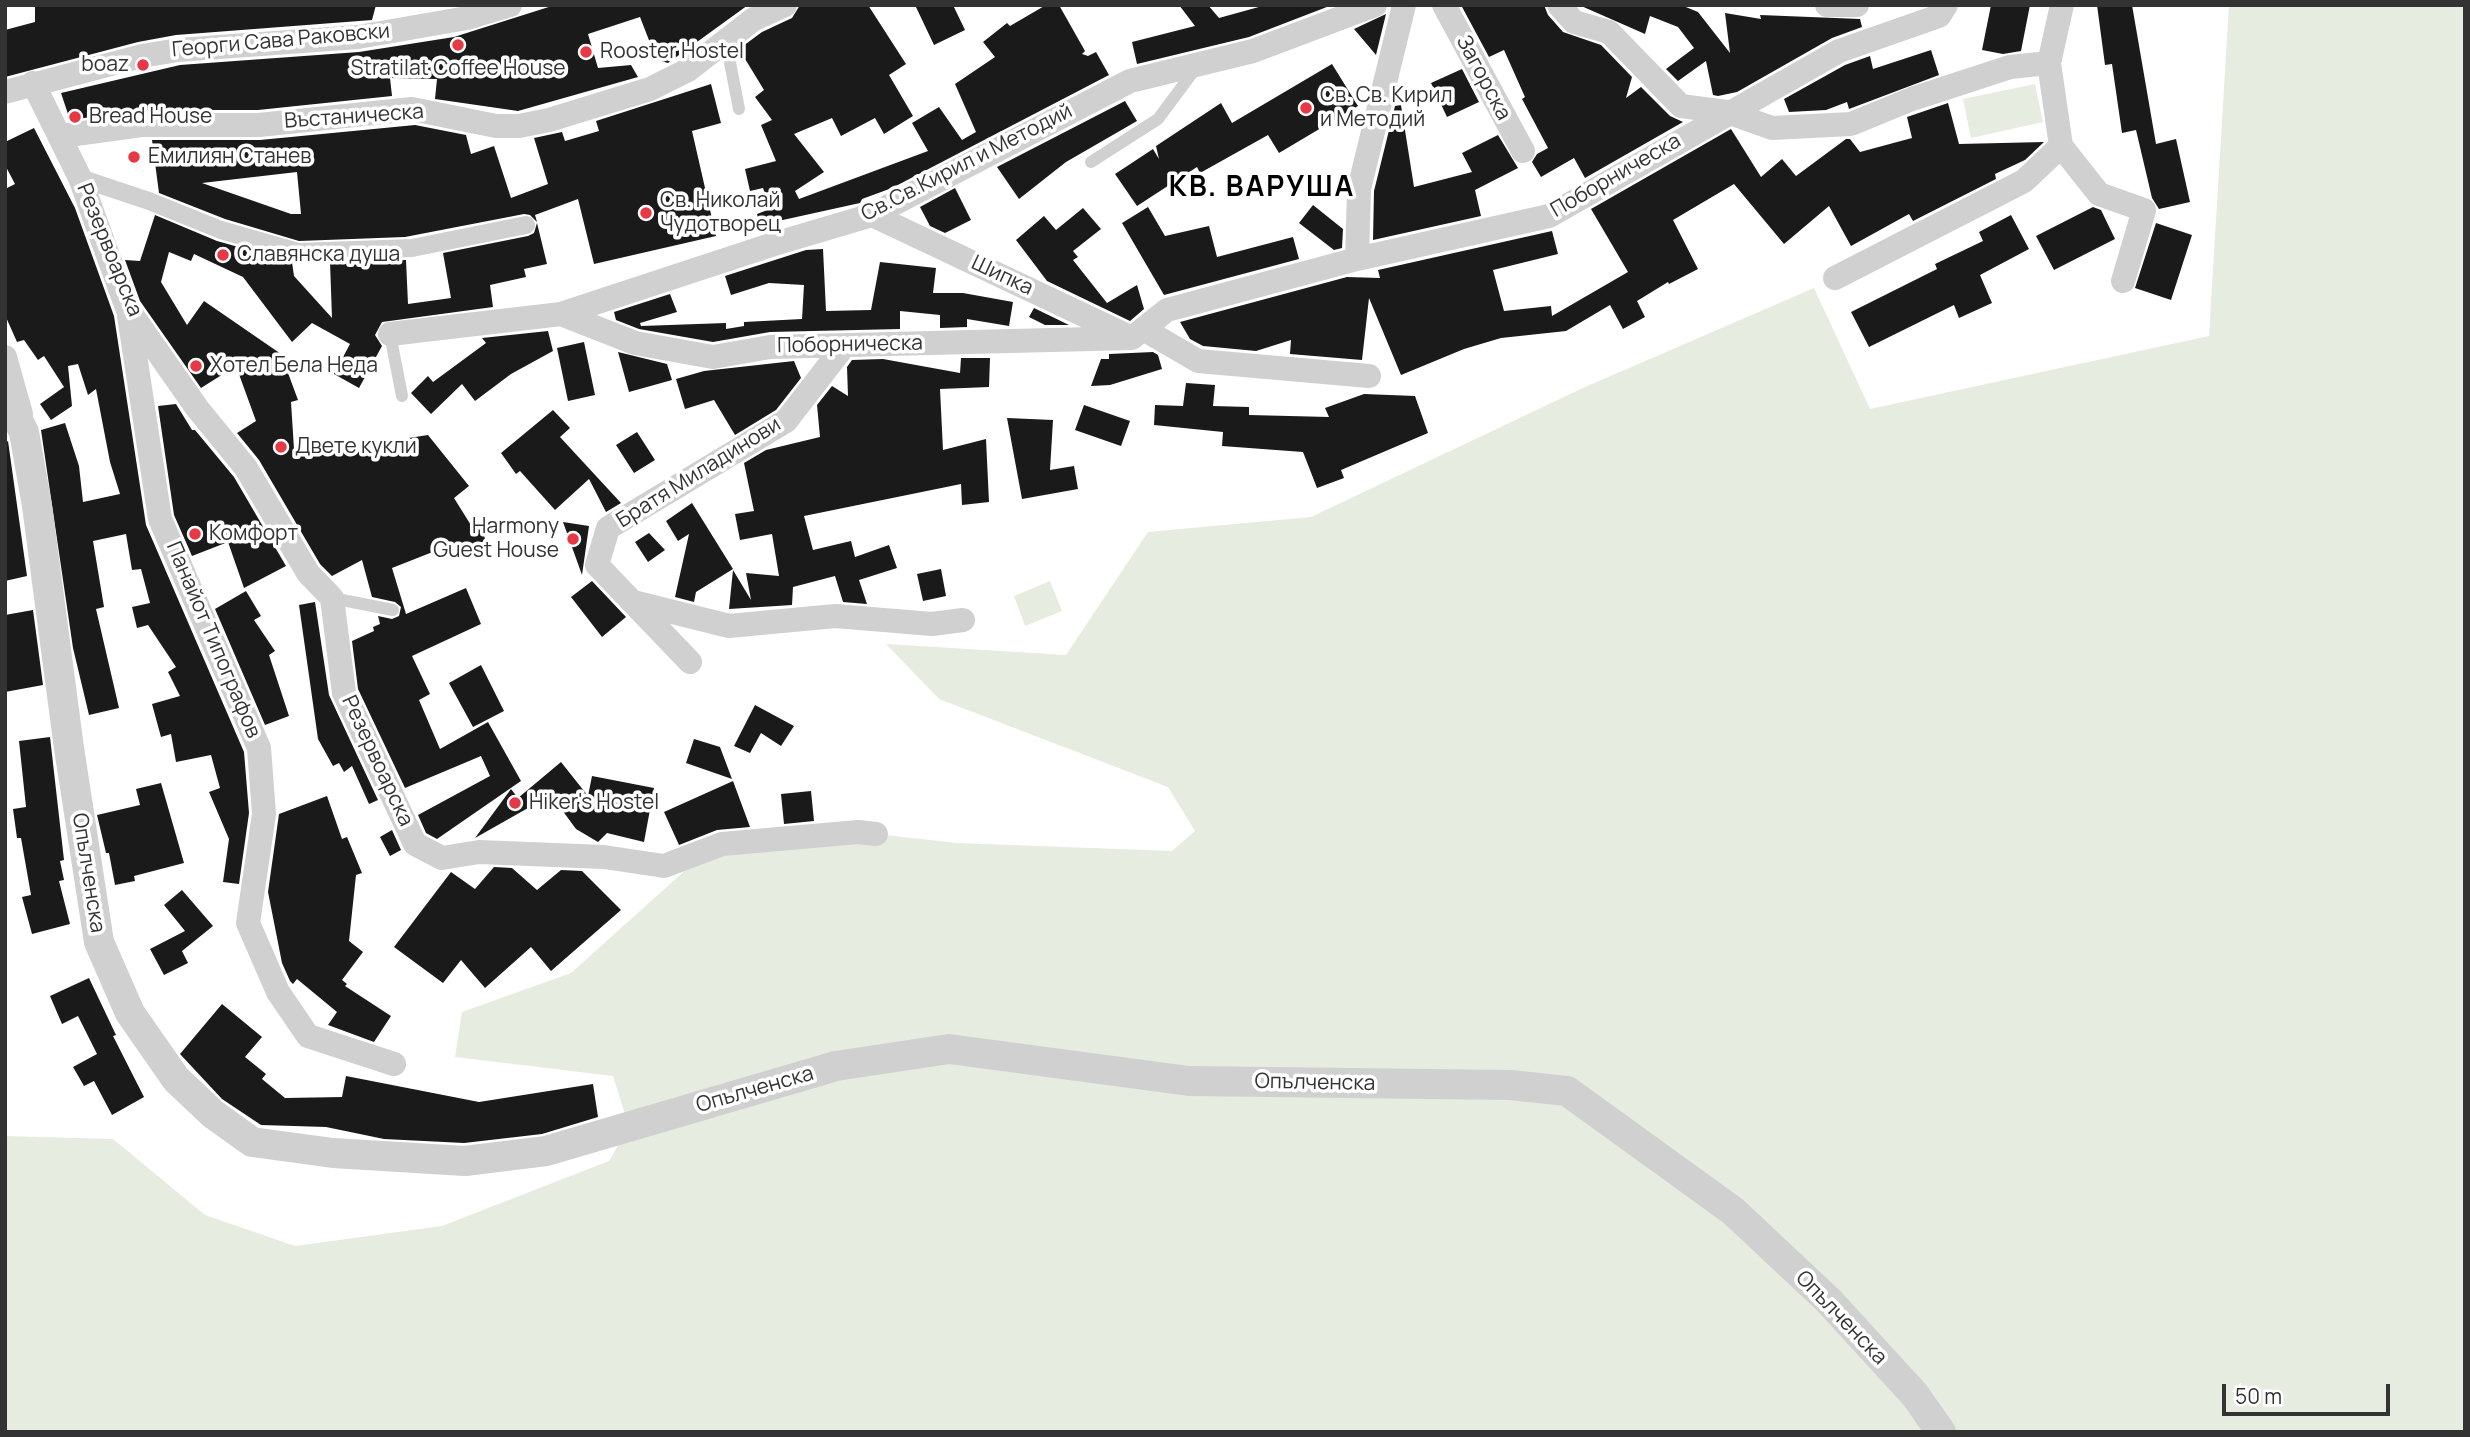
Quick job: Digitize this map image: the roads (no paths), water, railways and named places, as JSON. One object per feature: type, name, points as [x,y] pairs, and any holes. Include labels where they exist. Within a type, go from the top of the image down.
[{"type":"street","name":"Георги Сава Раковски","points":[[5,92],[118,60],[178,50],[358,37],[467,18],[510,5]]},
{"type":"street","name":"Въстаническа","points":[[61,136],[142,125],[259,125],[412,109],[496,127],[519,126],[560,117],[650,89],[688,70],[754,19],[785,5]]},
{"type":"street","name":"Св.Св.Кирил и Методий","points":[[390,334],[561,314],[872,215],[1130,81],[1253,51],[1375,5]]},
{"type":"street","points":[[1357,259],[1359,189],[1404,5]]},
{"type":"street","name":"Загорска","points":[[1444,5],[1523,151]]},
{"type":"street","points":[[1559,5],[1574,22],[1609,32],[1681,106],[1727,112],[1772,128],[1851,124],[1912,99],[2010,66],[2049,63]]},
{"type":"street","points":[[1827,5],[1857,5]]},
{"type":"street","points":[[1915,5],[1939,9]]},
{"type":"street","points":[[2062,5],[2049,63],[2061,146],[2099,194],[2144,210],[2123,282]]},
{"type":"street","name":"Поборническа","points":[[561,314],[635,343],[713,357],[770,347],[1138,333],[1167,310],[1357,259],[1549,216],[1727,112],[1839,51],[1939,9]]},
{"type":"street","name":"Резервоарска","points":[[43,80],[61,136],[80,178],[127,308],[197,408],[246,468],[308,573],[332,598],[344,693],[415,844],[442,858],[479,852],[604,857],[664,866],[722,844],[858,832],[876,834]]},
{"type":"street","points":[[1835,278],[2024,181],[2061,146]]},
{"type":"street","points":[[80,178],[149,201],[221,230],[298,252],[412,248],[526,225]]},
{"type":"street","name":"Шипка","points":[[872,215],[1138,333]]},
{"type":"street","name":"Панайот Типографов","points":[[127,308],[160,519],[259,748],[264,814],[248,923],[278,992],[308,1036],[394,1064]]},
{"type":"street","points":[[1138,333],[1198,361],[1369,376]]},
{"type":"street","name":"Братя Миладинови","points":[[690,662],[597,565],[608,528],[786,421],[844,346]]},
{"type":"street","points":[[5,357],[17,392],[24,432]]},
{"type":"street","name":"Опълченска","points":[[5,395],[24,432],[46,559],[69,748],[99,942],[130,1013],[176,1079],[212,1114],[252,1142],[332,1153],[465,1161],[546,1151],[836,1066],[949,1049],[1189,1081],[1510,1085],[1567,1091],[1733,1211],[1829,1301],[1914,1395],[1941,1432]]},
{"type":"street","points":[[633,602],[729,626],[835,616],[932,624],[963,620]]},
{"type":"lane","points":[[726,42],[739,109]]},
{"type":"lane","points":[[1091,162],[1158,119],[1199,64]]},
{"type":"lane","points":[[390,334],[402,396]]},
{"type":"lane","points":[[332,598],[393,610]]},
{"type":"place","name":"Stratilat Coffee House","points":[[458,45]]},
{"type":"place","name":"Rooster Hostel","points":[[586,52]]},
{"type":"place","name":"boaz","points":[[143,65]]},
{"type":"place","name":"Св. Св. Кирил и Методий","points":[[1306,108]]},
{"type":"place","name":"Bread House","points":[[75,117]]},
{"type":"place","name":"Емилиян Станев","points":[[134,157]]},
{"type":"place","name":"Св. Николай Чудотворец","points":[[646,213]]},
{"type":"place","name":"Славянска душа","points":[[223,255]]},
{"type":"place","name":"Xотел Бела Неда","points":[[196,366]]},
{"type":"place","name":"Двете кукли","points":[[281,447]]},
{"type":"place","name":"Комфорт","points":[[195,534]]},
{"type":"place","name":"Harmony Guest House","points":[[573,539]]},
{"type":"place","name":"Hiker's Hostel","points":[[515,803]]},
{"type":"district","name":"КВ. ВАРУША","points":[[1262,188]]}]
